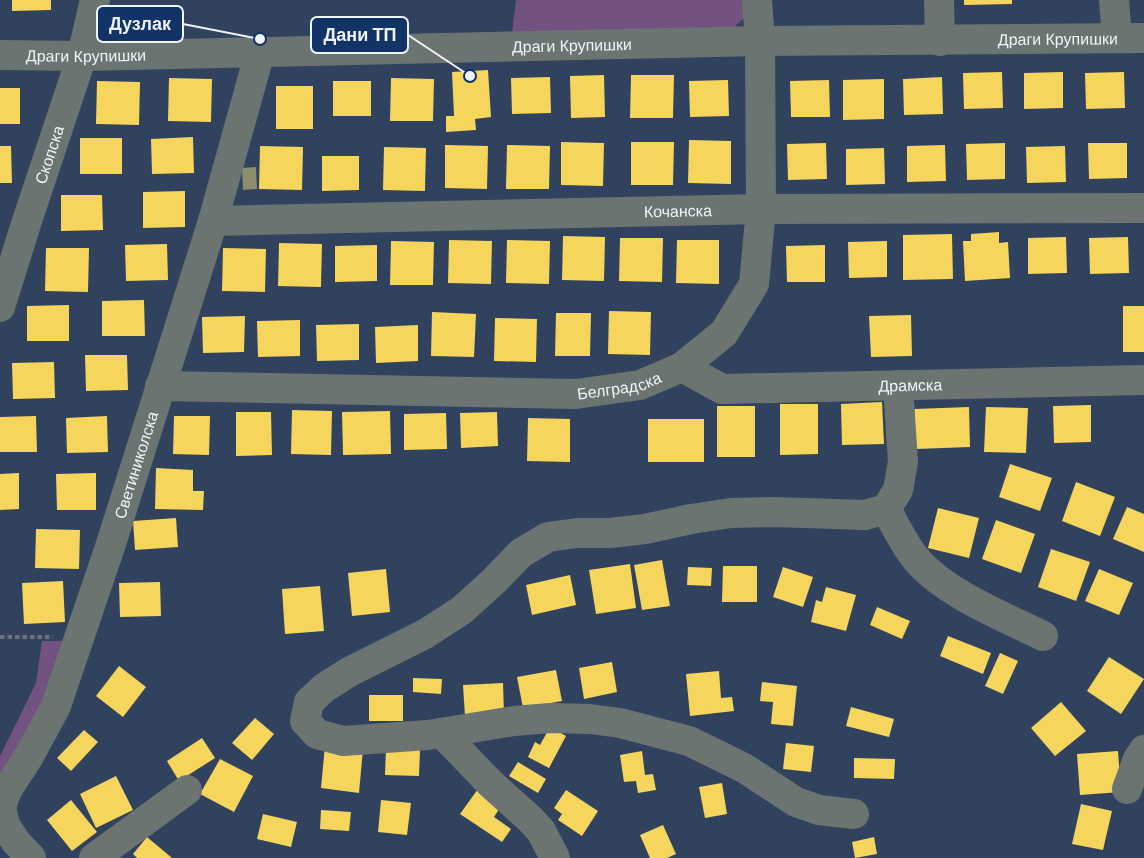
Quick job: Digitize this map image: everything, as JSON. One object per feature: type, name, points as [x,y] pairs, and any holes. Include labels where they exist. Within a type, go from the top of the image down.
[{"type":"street","name":"Скопска","points":[[0,307],[13,225],[82,56],[96,0]]},
{"type":"street","name":"Белградска","points":[[160,386],[576,394],[640,386],[682,367],[724,333],[754,284],[761,209],[758,0]]},
{"type":"street","points":[[939,0],[940,40]]},
{"type":"street","points":[[1114,0],[1130,38]]},
{"type":"street","name":"Драги Крупишки","points":[[0,56],[760,41],[1130,38]]},
{"type":"street","name":"Светиниколска","points":[[31,858],[16,842],[5,825],[2,807],[8,790],[56,706],[110,547],[213,220],[260,52]]},
{"type":"street","name":"Кочанска","points":[[213,220],[761,209],[1144,208]]},
{"type":"street","name":"Драмска","points":[[682,367],[723,389],[1144,380]]},
{"type":"street","points":[[854,814],[819,810],[796,802],[744,768],[689,741],[620,723],[590,719],[550,718],[514,721],[428,735],[343,741],[317,734],[305,721],[309,702],[324,688],[349,672],[425,634],[462,610],[521,553],[548,537],[645,529],[731,513],[865,515],[886,509],[898,490],[903,462],[898,385]]},
{"type":"street","points":[[886,509],[909,550],[934,576],[964,596],[1043,636]]},
{"type":"street","points":[[442,733],[541,831],[555,858]]},
{"type":"street","points":[[1127,789],[1138,759],[1144,750]]},
{"type":"street","points":[[94,858],[187,790]]},
{"type":"path","points":[[0,637],[79,638]]},
{"type":"shaded area","points":[[516,0],[747,0],[744,18],[731,30],[512,33]]},
{"type":"shaded area","points":[[42,641],[71,641],[0,789],[0,756],[36,683]]},
{"type":"building: Homes","points":[[12,0],[51,0],[51,10],[12,11]]},
{"type":"building: Homes","points":[[964,0],[1012,0],[1012,4],[964,5]]},
{"type":"building: Homes","points":[[488,70],[491,117],[475,119],[476,130],[446,132],[446,116],[454,116],[452,72]]},
{"type":"building: Homes","points":[[1002,72],[1003,108],[964,109],[963,73]]},
{"type":"building: Homes","points":[[1063,72],[1063,108],[1024,109],[1024,73]]},
{"type":"building: Homes","points":[[1124,72],[1125,108],[1086,109],[1085,73]]},
{"type":"building: Homes","points":[[604,75],[605,117],[571,118],[570,76]]},
{"type":"building: Homes","points":[[631,75],[674,75],[673,118],[630,118]]},
{"type":"building: Homes","points":[[550,77],[551,113],[512,114],[511,78]]},
{"type":"building: Homes","points":[[942,77],[943,114],[904,115],[903,79]]},
{"type":"building: Homes","points":[[169,78],[212,79],[211,122],[168,121]]},
{"type":"building: Homes","points":[[391,78],[434,79],[433,121],[390,121]]},
{"type":"building: Homes","points":[[884,79],[884,119],[843,120],[843,80]]},
{"type":"building: Homes","points":[[728,80],[729,116],[690,117],[689,81]]},
{"type":"building: Homes","points":[[829,80],[830,117],[791,117],[790,81]]},
{"type":"building: Homes","points":[[97,81],[140,82],[139,125],[96,124]]},
{"type":"building: Homes","points":[[333,81],[371,81],[371,116],[333,116]]},
{"type":"building: Homes","points":[[276,86],[313,86],[313,129],[276,129]]},
{"type":"building: Homes","points":[[0,88],[20,88],[20,124],[0,124]]},
{"type":"building: Homes","points":[[193,137],[194,173],[152,174],[151,139]]},
{"type":"building: Homes","points":[[80,138],[122,138],[122,174],[80,174]]},
{"type":"building: Homes","points":[[689,140],[731,141],[731,184],[688,183]]},
{"type":"building: Homes","points":[[561,142],[604,143],[603,186],[561,185]]},
{"type":"building: Homes","points":[[631,142],[674,142],[673,185],[631,185]]},
{"type":"building: Homes","points":[[826,143],[827,179],[788,180],[787,144]]},
{"type":"building: Homes","points":[[1005,143],[1005,179],[967,180],[966,144]]},
{"type":"building: Homes","points":[[1088,143],[1127,143],[1127,178],[1089,179]]},
{"type":"building: Homes","points":[[445,145],[488,146],[487,189],[445,188]]},
{"type":"building: Homes","points":[[507,145],[550,146],[549,189],[506,189]]},
{"type":"building: Homes","points":[[945,145],[946,181],[907,182],[907,146]]},
{"type":"building: Homes","points":[[0,146],[11,146],[12,183],[0,183]]},
{"type":"building: Homes","points":[[260,146],[303,147],[302,190],[259,189]]},
{"type":"building: Homes","points":[[1065,146],[1066,182],[1027,183],[1026,147]]},
{"type":"building: Homes","points":[[384,147],[426,148],[425,191],[383,190]]},
{"type":"building: Homes","points":[[884,148],[885,184],[846,185],[846,149]]},
{"type":"building: Homes","points":[[322,156],[359,156],[359,190],[322,191]]},
{"type":"building: Homes","points":[[185,191],[185,227],[143,228],[143,192]]},
{"type":"building: Homes","points":[[61,195],[102,195],[103,230],[61,231]]},
{"type":"building: Homes","points":[[999,232],[999,243],[1008,242],[1010,278],[965,281],[963,241],[971,241],[971,234]]},
{"type":"building: Homes","points":[[952,234],[953,279],[903,280],[903,235]]},
{"type":"building: Homes","points":[[563,236],[605,237],[604,281],[562,280]]},
{"type":"building: Homes","points":[[1066,237],[1067,273],[1028,274],[1028,238]]},
{"type":"building: Homes","points":[[1128,237],[1129,273],[1090,274],[1089,238]]},
{"type":"building: Homes","points":[[620,238],[663,238],[662,282],[619,281]]},
{"type":"building: Homes","points":[[449,240],[492,241],[491,284],[448,283]]},
{"type":"building: Homes","points":[[507,240],[550,241],[549,284],[506,283]]},
{"type":"building: Homes","points":[[677,240],[719,240],[719,284],[676,283]]},
{"type":"building: Homes","points":[[391,241],[434,242],[433,285],[390,285]]},
{"type":"building: Homes","points":[[887,241],[887,277],[849,278],[848,242]]},
{"type":"building: Homes","points":[[279,243],[322,244],[321,287],[278,286]]},
{"type":"building: Homes","points":[[167,244],[168,280],[126,281],[125,245]]},
{"type":"building: Homes","points":[[377,245],[377,281],[335,282],[335,246]]},
{"type":"building: Homes","points":[[825,245],[825,282],[787,282],[786,246]]},
{"type":"building: Homes","points":[[46,248],[89,248],[88,292],[45,291]]},
{"type":"building: Homes","points":[[223,248],[266,249],[265,292],[222,291]]},
{"type":"building: Homes","points":[[144,300],[145,336],[102,336],[102,301]]},
{"type":"building: Homes","points":[[69,305],[69,341],[27,341],[27,306]]},
{"type":"building: Homes","points":[[1123,306],[1144,306],[1144,352],[1123,352]]},
{"type":"building: Homes","points":[[609,311],[651,312],[650,355],[608,354]]},
{"type":"building: Homes","points":[[432,312],[476,314],[474,357],[431,356]]},
{"type":"building: Homes","points":[[556,313],[591,313],[590,356],[555,356]]},
{"type":"building: Homes","points":[[911,315],[912,356],[871,357],[869,316]]},
{"type":"building: Homes","points":[[245,316],[244,352],[203,353],[202,317]]},
{"type":"building: Homes","points":[[495,318],[537,319],[536,362],[494,361]]},
{"type":"building: Homes","points":[[300,320],[300,356],[258,357],[257,321]]},
{"type":"building: Homes","points":[[359,324],[359,360],[317,361],[316,325]]},
{"type":"building: Homes","points":[[418,325],[418,361],[376,363],[375,327]]},
{"type":"building: Homes","points":[[85,355],[127,355],[128,390],[86,391]]},
{"type":"building: Homes","points":[[54,362],[55,398],[13,399],[12,363]]},
{"type":"building: Homes","points":[[882,402],[884,444],[842,445],[841,404]]},
{"type":"building: Homes","points":[[780,404],[818,404],[818,454],[780,455]]},
{"type":"building: Homes","points":[[1091,405],[1091,442],[1054,443],[1053,406]]},
{"type":"building: Homes","points":[[717,406],[755,406],[755,457],[717,457]]},
{"type":"building: Homes","points":[[969,407],[970,447],[916,449],[914,409]]},
{"type":"building: Homes","points":[[986,407],[1028,408],[1026,453],[984,452]]},
{"type":"building: Homes","points":[[292,410],[332,411],[331,455],[291,454]]},
{"type":"building: Homes","points":[[390,411],[391,454],[343,455],[342,412]]},
{"type":"building: Homes","points":[[236,412],[271,412],[272,455],[236,456]]},
{"type":"building: Homes","points":[[497,412],[498,446],[461,448],[460,413]]},
{"type":"building: Homes","points":[[446,413],[447,449],[404,450],[404,414]]},
{"type":"building: Homes","points":[[36,416],[37,452],[0,452],[0,417]]},
{"type":"building: Homes","points":[[107,416],[108,452],[67,453],[66,418]]},
{"type":"building: Homes","points":[[174,416],[210,416],[209,455],[173,454]]},
{"type":"building: Homes","points":[[528,418],[570,419],[570,462],[527,461]]},
{"type":"building: Homes","points":[[648,419],[704,419],[704,462],[648,462]]},
{"type":"building: Homes","points":[[1010,464],[1052,478],[1040,511],[999,497]]},
{"type":"building: Homes","points":[[156,468],[193,470],[193,491],[204,491],[203,510],[155,509]]},
{"type":"building: Homes","points":[[19,473],[19,509],[0,510],[0,474]]},
{"type":"building: Homes","points":[[96,473],[96,510],[57,510],[56,474]]},
{"type":"building: Homes","points":[[1076,482],[1115,497],[1100,536],[1062,521]]},
{"type":"building: Homes","points":[[1127,507],[1144,514],[1144,552],[1113,539]]},
{"type":"building: Homes","points":[[938,508],[979,518],[969,558],[928,548]]},
{"type":"building: Homes","points":[[176,518],[178,547],[135,550],[133,521]]},
{"type":"building: Homes","points":[[996,520],[1035,534],[1021,573],[982,559]]},
{"type":"building: Homes","points":[[36,529],[80,530],[79,569],[35,568]]},
{"type":"building: Homes","points":[[1051,549],[1090,562],[1076,601],[1038,587]]},
{"type":"building: Homes","points":[[662,560],[670,606],[642,610],[634,565]]},
{"type":"building: Homes","points":[[630,564],[636,608],[596,614],[589,570]]},
{"type":"building: Homes","points":[[723,566],[757,566],[757,602],[722,602]]},
{"type":"building: Homes","points":[[688,567],[712,568],[711,586],[687,585]]},
{"type":"building: Homes","points":[[783,567],[813,577],[803,607],[773,597]]},
{"type":"building: Homes","points":[[386,569],[390,612],[352,616],[348,573]]},
{"type":"building: Homes","points":[[1099,569],[1133,583],[1119,615],[1085,601]]},
{"type":"building: Homes","points":[[570,575],[576,605],[532,615],[526,585]]},
{"type":"building: Homes","points":[[63,581],[65,622],[24,624],[22,583]]},
{"type":"building: Homes","points":[[160,582],[161,616],[120,617],[119,583]]},
{"type":"building: Homes","points":[[320,586],[324,631],[285,634],[282,589]]},
{"type":"building: Homes","points":[[826,587],[856,595],[846,631],[811,622],[816,600],[822,602]]},
{"type":"building: Homes","points":[[877,607],[910,621],[902,639],[870,625]]},
{"type":"building: Homes","points":[[948,636],[991,653],[983,674],[940,656]]},
{"type":"building: Homes","points":[[1000,653],[1018,661],[1003,694],[985,686]]},
{"type":"building: Homes","points":[[1109,657],[1144,679],[1121,714],[1087,691]]},
{"type":"building: Homes","points":[[612,662],[617,692],[584,699],[579,668]]},
{"type":"building: Homes","points":[[119,666],[146,687],[123,717],[96,696]]},
{"type":"building: Homes","points":[[556,670],[562,701],[523,708],[517,677]]},
{"type":"building: Homes","points":[[719,671],[721,698],[732,697],[734,711],[690,716],[686,674]]},
{"type":"building: Homes","points":[[413,678],[442,679],[441,694],[413,692]]},
{"type":"building: Homes","points":[[762,682],[797,686],[793,726],[771,724],[773,702],[760,701]]},
{"type":"building: Homes","points":[[503,683],[504,714],[465,716],[463,685]]},
{"type":"building: Homes","points":[[369,695],[403,695],[403,721],[369,721]]},
{"type":"building: Homes","points":[[1061,702],[1086,731],[1055,756],[1031,728]]},
{"type":"building: Homes","points":[[851,707],[894,719],[889,737],[846,726]]},
{"type":"building: Homes","points":[[255,718],[274,734],[252,760],[232,743]]},
{"type":"building: Homes","points":[[550,727],[566,736],[549,768],[528,757],[535,742],[540,745]]},
{"type":"building: Homes","points":[[84,730],[98,742],[71,771],[57,758]]},
{"type":"building: Homes","points":[[202,738],[215,758],[179,781],[167,761]]},
{"type":"building: Homes","points":[[786,743],[814,746],[811,772],[783,769]]},
{"type":"building: Homes","points":[[325,745],[363,749],[359,793],[321,788]]},
{"type":"building: Homes","points":[[386,749],[420,750],[419,776],[385,775]]},
{"type":"building: Homes","points":[[642,751],[645,775],[653,774],[656,790],[638,793],[636,781],[624,782],[620,755]]},
{"type":"building: Homes","points":[[1118,751],[1121,792],[1080,795],[1077,754]]},
{"type":"building: Homes","points":[[854,758],[895,759],[894,779],[854,778]]},
{"type":"building: Homes","points":[[220,759],[253,776],[234,812],[200,794]]},
{"type":"building: Homes","points":[[518,762],[546,779],[538,793],[509,776]]},
{"type":"building: Homes","points":[[116,776],[133,810],[96,828],[80,794]]},
{"type":"building: Homes","points":[[722,783],[727,814],[705,818],[699,787]]},
{"type":"building: Homes","points":[[478,789],[501,806],[494,817],[511,829],[502,842],[460,814]]},
{"type":"building: Homes","points":[[566,790],[598,811],[582,836],[558,820],[562,814],[554,808]]},
{"type":"building: Homes","points":[[71,800],[97,832],[72,851],[47,820]]},
{"type":"building: Homes","points":[[381,800],[411,803],[407,835],[378,832]]},
{"type":"building: Homes","points":[[1081,804],[1112,811],[1103,850],[1072,844]]},
{"type":"building: Homes","points":[[321,810],[351,812],[349,831],[320,829]]},
{"type":"building: Homes","points":[[263,814],[297,822],[291,847],[257,839]]},
{"type":"building: Homes","points":[[663,825],[676,854],[667,858],[650,858],[640,835]]},
{"type":"building: Homes","points":[[147,837],[172,858],[137,858],[133,854]]},
{"type":"building: Homes","points":[[874,837],[877,854],[855,858],[852,842]]},
{"type":"building: Industry","points":[[256,167],[257,189],[243,190],[242,168]]},
{"type":"place","name":"Дузлак","points":[[260,39]]},
{"type":"place","name":"Дани ТП","points":[[470,76]]}]
